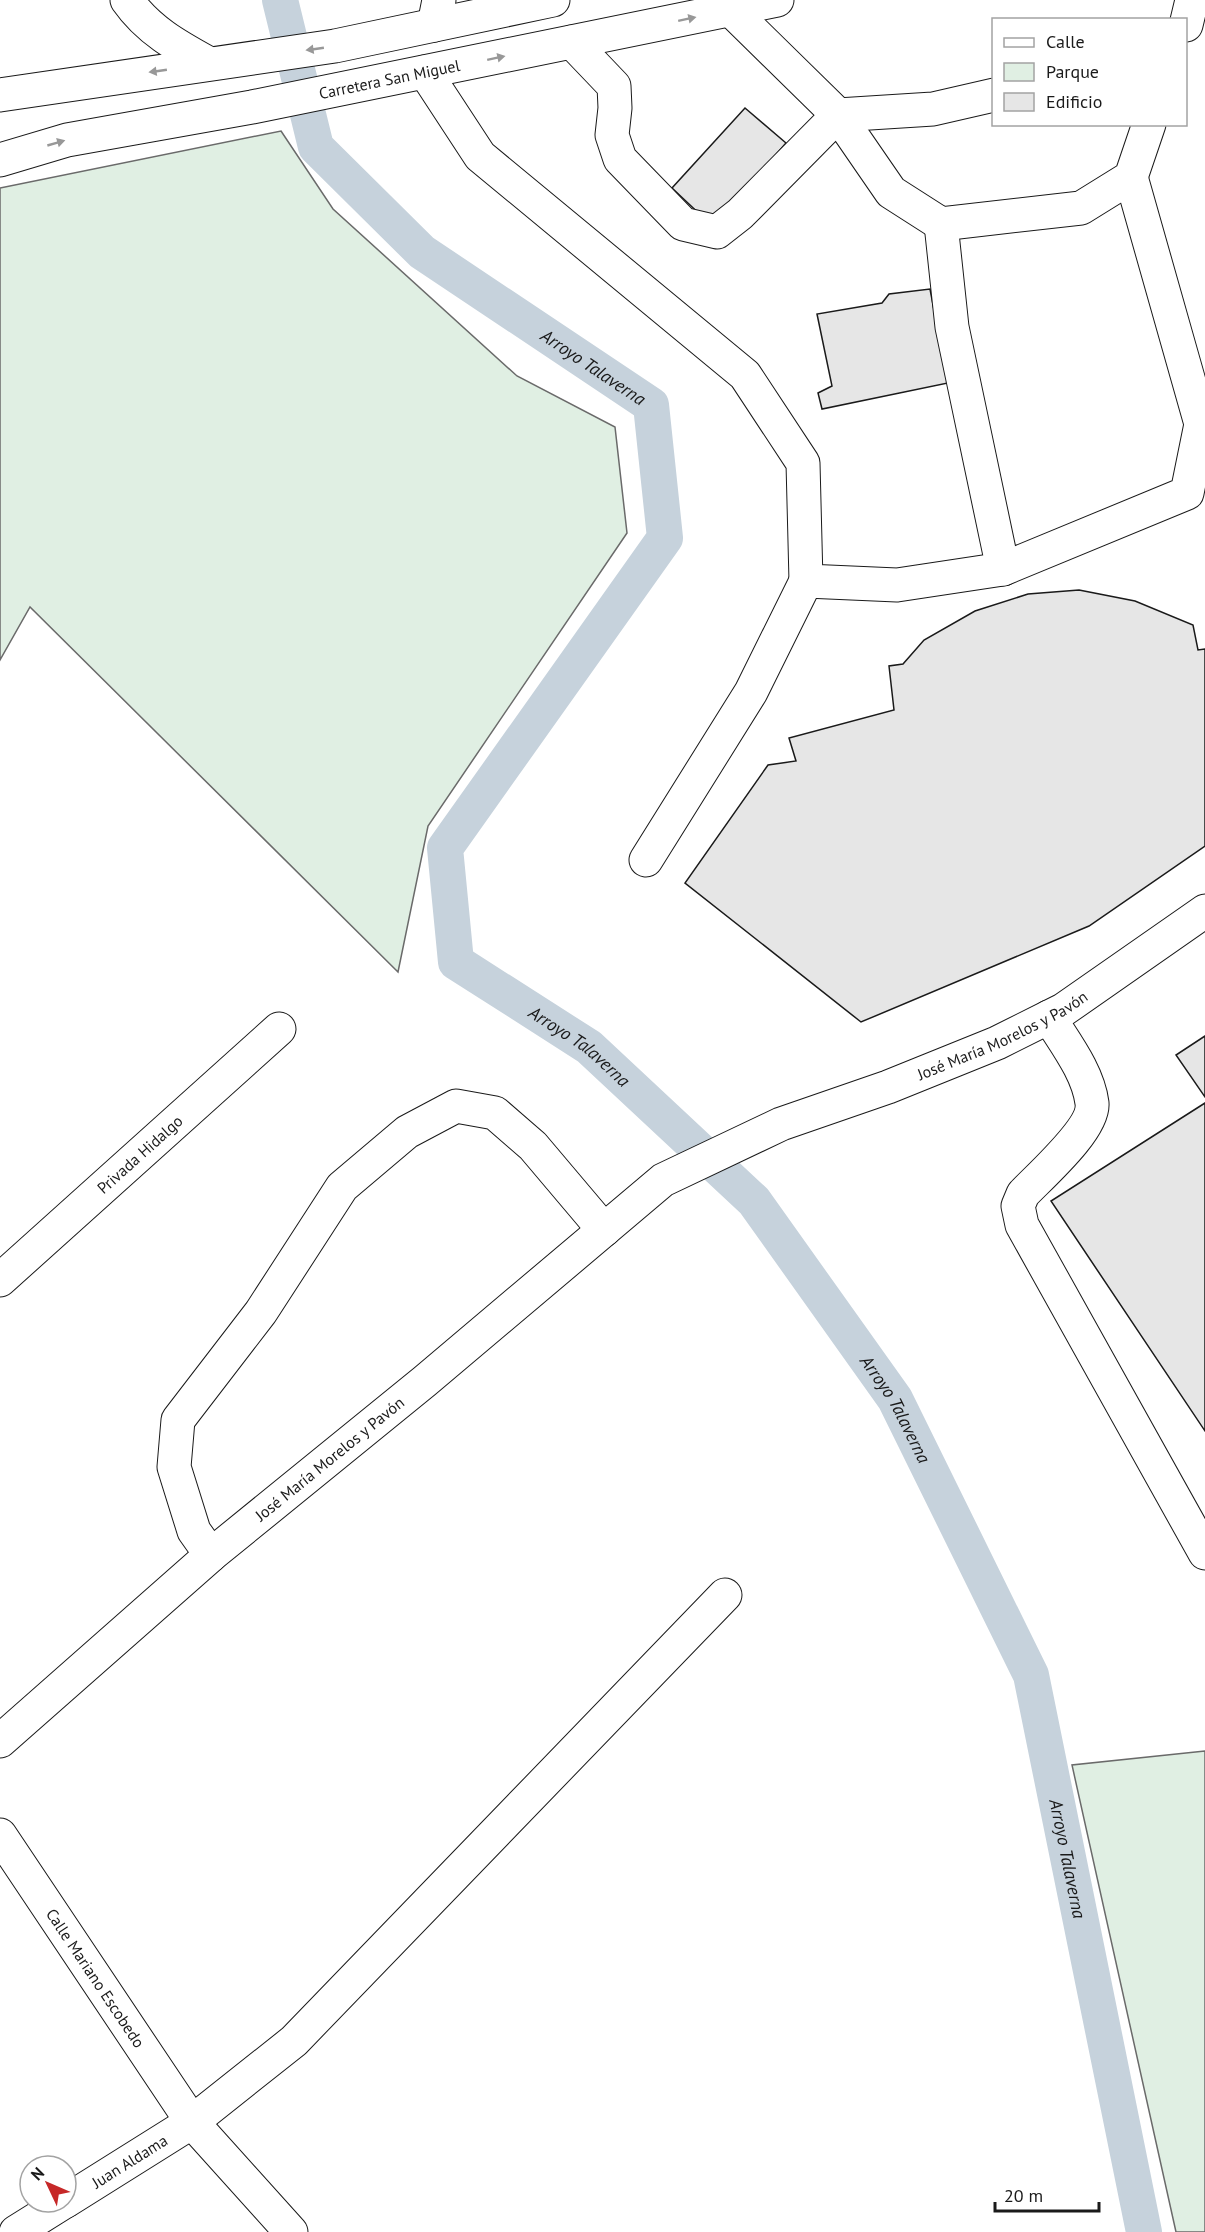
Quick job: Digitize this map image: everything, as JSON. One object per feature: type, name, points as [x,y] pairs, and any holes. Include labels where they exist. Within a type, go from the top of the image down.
[{"type":"street","points":[[127,0],[137,14],[162,38],[223,62]]},
{"type":"street","points":[[0,95],[373,38],[436,12],[553,0]]},
{"type":"street","name":"Carretera San Miguel","points":[[0,160],[67,140],[252,107],[777,0]]},
{"type":"street","points":[[1187,18],[1192,0]]},
{"type":"street","points":[[731,10],[838,115],[891,192],[941,224],[1081,208],[1131,177]]},
{"type":"street","points":[[572,42],[614,86],[615,108],[612,135],[620,159],[683,224],[717,232],[740,214],[838,115],[933,109],[992,95]]},
{"type":"street","points":[[425,72],[480,156],[746,375],[803,463],[806,581],[751,692],[646,860]]},
{"type":"street","points":[[806,581],[897,585],[1003,569],[1187,493],[1201,424],[1131,177],[1148,126]]},
{"type":"street","points":[[941,224],[952,327],[1003,569]]},
{"type":"street","name":"José María Morelos y Pavón","points":[[0,1741],[211,1555],[663,1180],[781,1124],[888,1087],[997,1043],[1049,1017],[1205,911]]},
{"type":"street","points":[[1049,1017],[1082,1071],[1092,1106],[1082,1131],[1023,1194],[1018,1206],[1022,1225],[1202,1539]]},
{"type":"street","name":"Privada Hidalgo","points":[[0,1280],[279,1029]]},
{"type":"street","points":[[211,1555],[194,1532],[174,1467],[178,1420],[261,1312],[342,1187],[407,1132],[456,1106],[495,1113],[533,1146],[604,1230]]},
{"type":"street","name":"Juan Aldama","points":[[78,2193],[192,2121],[294,2041],[725,1595]]},
{"type":"street","name":"Calle Mariano Escobedo","points":[[0,1835],[192,2121],[291,2232]]},
{"type":"street","name":"Juan Aldama","points":[[16,2232],[44,2214]]},
{"type":"green space","points":[[281,131],[333,209],[517,376],[615,427],[627,533],[428,826],[398,972],[30,607],[0,660],[0,188]]},
{"type":"green space","points":[[1205,1751],[1205,2232],[1176,2232],[1072,1765]]},
{"type":"building","points":[[745,108],[786,143],[723,216],[707,221],[672,188]]},
{"type":"building","points":[[930,289],[948,383],[822,409],[818,393],[832,386],[817,314],[882,303],[889,294]]},
{"type":"building","points":[[1079,590],[1135,601],[1193,625],[1198,650],[1205,649],[1205,846],[1089,926],[861,1022],[685,883],[768,765],[796,761],[789,738],[894,710],[889,666],[903,664],[924,640],[975,611],[1028,594]]},
{"type":"building","points":[[1205,1036],[1205,1097],[1176,1055]]},
{"type":"building","points":[[1205,1103],[1205,1431],[1051,1201]]},
{"type":"waterway","name":"Arroyo Talaverna","points":[[280,0],[316,147],[422,252],[651,405],[665,538],[445,848],[456,962],[589,1047],[754,1201],[895,1399],[1031,1675],[1144,2232]]}]
